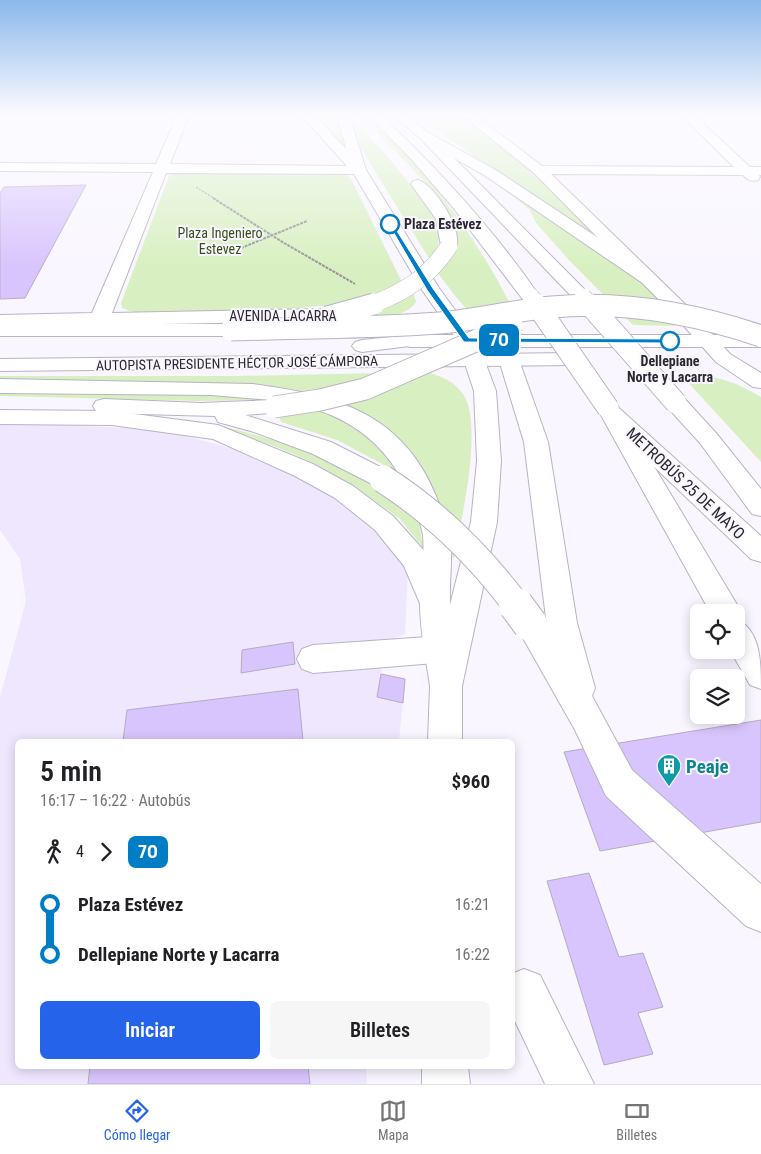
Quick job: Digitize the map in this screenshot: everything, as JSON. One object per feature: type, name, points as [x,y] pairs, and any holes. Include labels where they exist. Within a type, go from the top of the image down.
[{"type":"main road","points":[[100,318],[163,166]]},
{"type":"main road","points":[[355,166],[431,290],[471,350],[485,391],[488,461],[484,522],[446,686]]},
{"type":"main road","points":[[358,166],[359,170]]},
{"type":"main road","points":[[425,166],[481,230],[531,297],[610,411],[720,604]]},
{"type":"main road","points":[[454,166],[580,294],[708,438],[761,507]]},
{"type":"main road","points":[[478,166],[650,280]]},
{"type":"main road","points":[[533,166],[681,311],[723,358],[757,380]]},
{"type":"main road","points":[[740,166],[761,185]]},
{"type":"main road","points":[[0,167],[161,172],[359,170]]},
{"type":"main road","points":[[539,170],[761,171]]},
{"type":"main road","points":[[231,330],[297,323],[329,317],[369,306],[398,294],[415,284],[436,266],[449,246],[449,232],[446,221],[412,177]]},
{"type":"main road","points":[[408,332],[421,316],[431,290]]},
{"type":"main road","points":[[0,330],[231,330],[392,326],[457,321],[552,308],[604,306],[667,311],[716,322],[761,336]]},
{"type":"main road","points":[[0,404],[211,410],[274,407],[316,402],[392,379],[489,332],[517,323],[582,315],[666,320],[716,331],[761,347]]},
{"type":"main road","name":"AVENIDA LACARRA","points":[[0,320],[345,316],[510,360],[761,358]]},
{"type":"main road","name":"AUTOPISTA PRESIDENTE HÉCTOR JOSÉ CÁMPORA","points":[[0,348],[313,348],[408,332]]},
{"type":"main road","name":"AVENIDA LACARRA","points":[[471,350],[708,341],[761,341]]},
{"type":"main road","name":"AUTOPISTA PRESIDENTE HÉCTOR JOSÉ CÁMPORA","points":[[0,366],[471,350]]},
{"type":"main road","points":[[510,360],[536,442],[562,624],[587,719]]},
{"type":"main road","points":[[0,386],[264,391],[313,400],[341,409],[366,423],[395,446],[418,484],[434,525],[437,546],[435,605],[446,686],[445,739]]},
{"type":"main road","points":[[211,410],[322,448],[383,479],[412,497],[456,534],[492,572],[530,624],[587,719],[619,783],[761,911]]},
{"type":"main road","name":"METROBÚS 25 DE MAYO","points":[[610,411],[761,552]]},
{"type":"main road","points":[[0,417],[112,418],[218,432],[312,474],[344,492],[384,523],[416,561],[435,605]]},
{"type":"main road","points":[[708,438],[761,481]]},
{"type":"main road","points":[[745,647],[761,675]]},
{"type":"main road","points":[[313,658],[441,649]]},
{"type":"main road","points":[[524,991],[570,1084]]},
{"type":"main road","points":[[445,1069],[446,1084]]},
{"type":"path","points":[[161,172],[177,174],[274,236],[361,288]]},
{"type":"path","points":[[241,248],[307,221]]},
{"type":"shaded area","points":[[0,422],[128,428],[182,435],[249,453],[304,476],[357,507],[408,569],[405,634],[386,642],[381,674],[405,679],[399,739],[15,739],[15,1069],[366,1069],[367,1084],[0,1084],[0,697],[26,601],[20,559],[0,530]]},
{"type":"green space","points":[[372,166],[395,166],[437,222],[439,227],[438,245],[456,245],[457,233],[448,211],[409,166],[415,166],[455,214],[492,271],[523,331],[507,331],[472,315],[440,276]]},
{"type":"green space","points":[[488,166],[525,166],[597,234],[593,234]]},
{"type":"green space","name":"Plaza Ingeniero Estevez","points":[[178,172],[346,174],[352,181],[401,280],[414,295],[416,302],[407,310],[396,314],[384,315],[319,306],[265,311],[150,313],[135,312],[122,308],[121,303],[169,176]]},
{"type":"green space","points":[[489,176],[659,294],[681,322],[674,326],[633,325],[569,260],[536,223],[530,210]]},
{"type":"green space","points":[[427,372],[456,386],[463,394],[469,408],[471,450],[469,474],[454,558],[451,556],[446,518],[419,463],[398,440],[307,392],[266,386],[0,382],[0,376],[238,376]]},
{"type":"green space","points":[[706,376],[730,382],[761,397],[761,462],[684,378]]},
{"type":"green space","points":[[0,392],[260,395],[339,415],[393,455],[419,521],[423,548],[400,519],[354,486],[314,463],[274,446],[179,418],[257,435],[282,443],[329,462],[377,488],[390,468],[337,440],[281,422],[274,400],[195,401],[0,396]]},
{"type":"building","points":[[86,185],[25,298],[0,299],[0,193],[4,187]]},
{"type":"building","points":[[293,642],[295,664],[241,673],[242,650]]},
{"type":"building","points":[[381,674],[405,679],[403,703],[377,697]]},
{"type":"building","points":[[298,689],[303,739],[123,739],[127,710]]},
{"type":"building","name":"Peaje","points":[[761,720],[761,822],[600,851],[564,752]]},
{"type":"building","points":[[589,873],[619,957],[643,953],[663,1007],[638,1013],[653,1054],[604,1065],[547,881]]},
{"type":"building","points":[[90,1069],[308,1069],[310,1084],[88,1084]]},
{"type":"bus line","name":"7O","points":[[390,224],[431,290],[467,340],[670,341]]},
{"type":"place","name":"Plaza Estévez","points":[[390,224]]},
{"type":"place","name":"Dellepiane Norte y Lacarra","points":[[670,341]]},
{"type":"place","name":"Peaje","points":[[669,787]]}]
